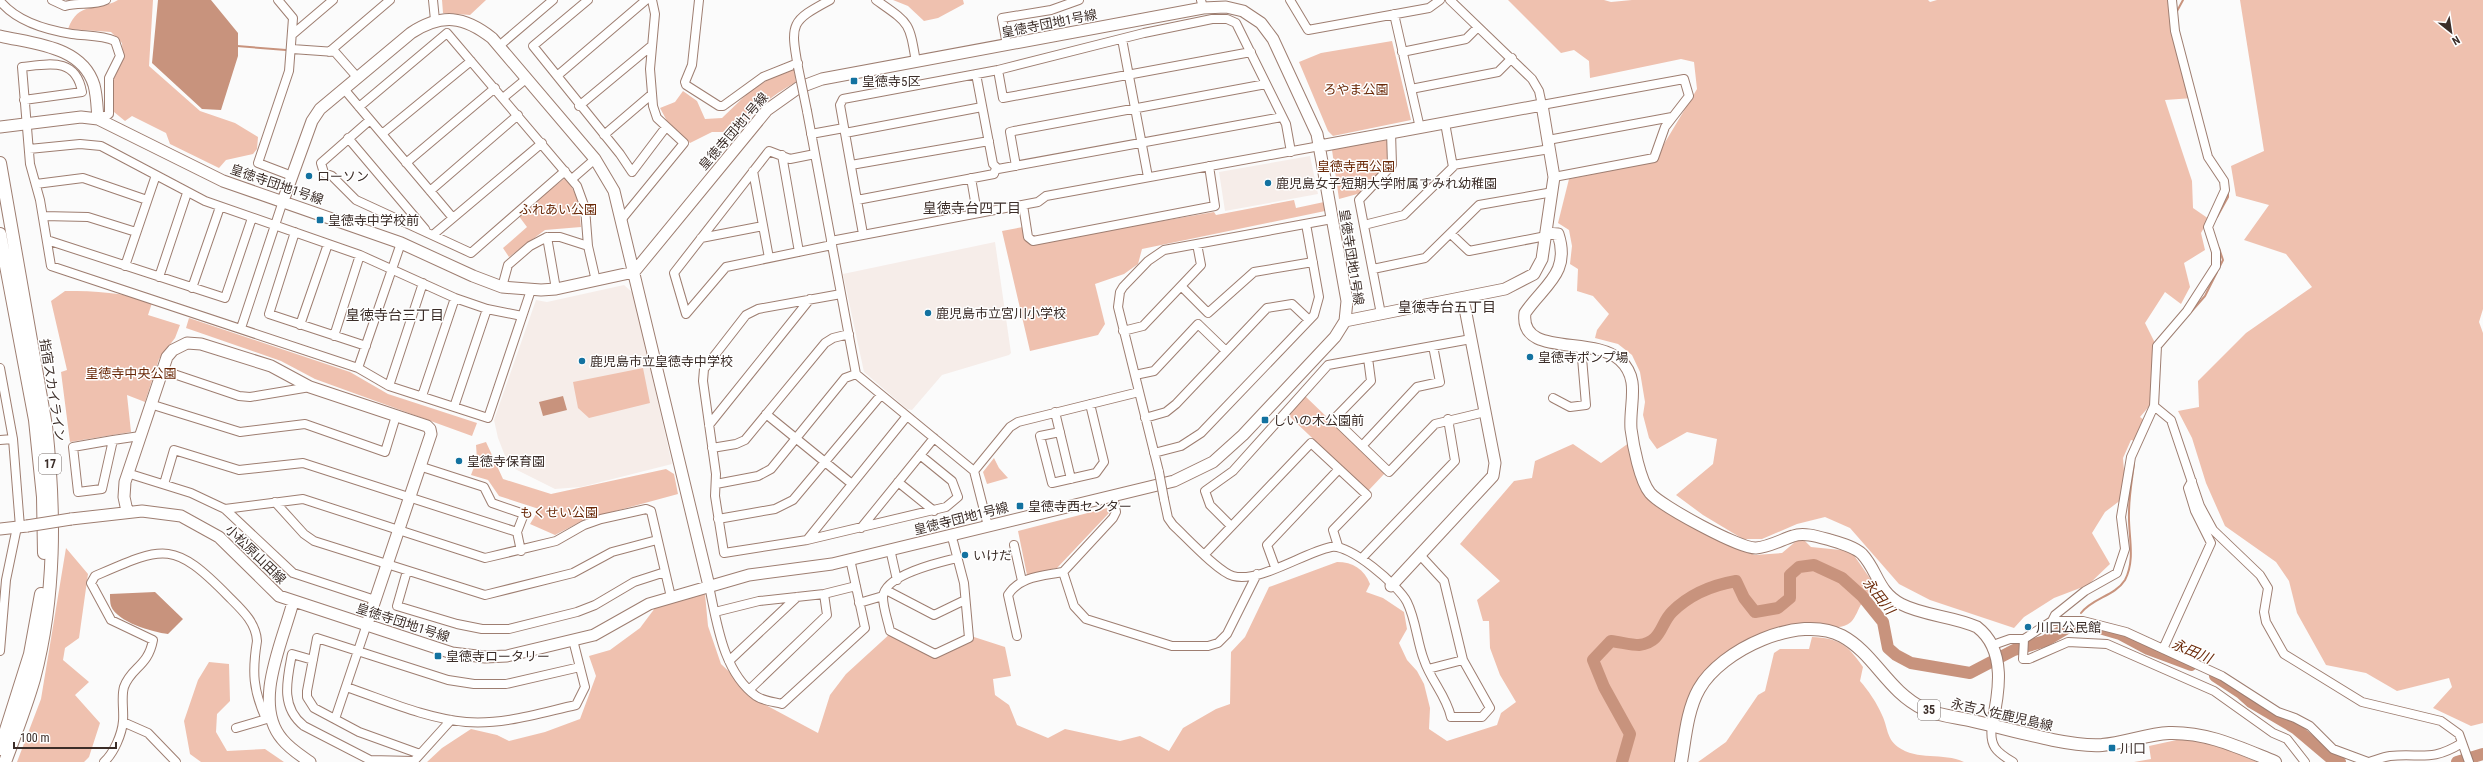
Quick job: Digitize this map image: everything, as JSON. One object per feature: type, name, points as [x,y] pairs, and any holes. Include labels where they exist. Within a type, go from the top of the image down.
[{"type":"main road","name":"指宿スカイライン","points":[[0,163],[46,426],[51,470],[53,545],[44,627],[34,678],[5,762]]},
{"type":"main road","name":"指宿スカイライン","points":[[0,234],[35,420],[42,481],[44,548],[41,594],[30,654],[0,749]]},
{"type":"main road","name":"永吉入佐鹿児島線","points":[[1681,762],[1694,700],[1700,688],[1712,672],[1741,648],[1802,629],[1829,631],[1854,643],[1899,692],[1927,710],[2079,744],[2102,745],[2167,733],[2204,735],[2222,740],[2275,762]]},
{"type":"street","points":[[52,0],[65,6],[74,3],[100,3],[106,0]]},
{"type":"street","points":[[278,0],[293,18],[292,49],[289,71],[258,163],[292,176]]},
{"type":"street","points":[[293,34],[333,0]]},
{"type":"street","points":[[329,52],[390,0]]},
{"type":"street","points":[[433,0],[435,20]]},
{"type":"street","points":[[499,46],[553,0]]},
{"type":"street","points":[[588,0],[533,46],[632,172],[666,127]]},
{"type":"street","points":[[557,76],[646,0]]},
{"type":"street","points":[[621,220],[684,143],[657,118],[652,94],[650,47],[655,14],[652,0]]},
{"type":"street","points":[[699,0],[692,65],[685,82],[686,85],[712,102],[723,106],[763,77],[798,65]]},
{"type":"street","points":[[830,0],[804,14],[796,24],[793,38],[856,374],[974,471],[988,526]]},
{"type":"street","points":[[876,0],[906,23],[911,34],[916,62]]},
{"type":"street","points":[[1007,45],[1002,18],[1051,10],[1079,0]]},
{"type":"street","points":[[1290,0],[1308,30],[1429,8],[1440,0]]},
{"type":"street","points":[[1345,320],[1505,289],[1534,274],[1542,259],[1554,177],[1542,105],[1536,84],[1512,58],[1450,0]]},
{"type":"street","points":[[1995,650],[2010,640],[2024,642],[2052,621],[2055,615],[2085,591],[2111,578],[2121,566],[2125,549],[2121,517],[2131,457],[2154,406],[2157,346],[2187,310],[2216,266],[2217,261],[2213,241],[2208,227],[2225,190],[2224,181],[2208,157],[2175,31],[2172,0]]},
{"type":"street","points":[[0,1],[19,18],[31,24],[72,34],[107,37],[115,41],[120,56],[109,78],[109,114],[98,119],[94,86],[86,69],[71,55],[0,36]]},
{"type":"street","name":"皇徳寺団地1号線","points":[[0,127],[81,118],[98,119],[223,181],[400,243],[473,276],[502,287],[531,290],[556,289],[634,272],[749,131],[781,98],[811,82],[1007,45],[1202,4],[1243,11],[1267,30],[1312,120],[1320,146],[1347,301],[1345,320],[1330,343],[1242,435],[1213,462],[1174,481],[890,550],[850,559],[767,572],[709,586],[649,604],[594,635],[507,656],[485,658],[452,653],[367,624],[294,602]]},
{"type":"street","points":[[1394,14],[1420,128]]},
{"type":"street","points":[[241,328],[292,176],[312,121],[320,109],[411,32],[426,23],[435,20],[448,19],[466,22],[484,32],[499,46],[595,159],[614,191],[709,586],[729,661],[742,683],[758,697],[782,704],[865,628],[850,559]]},
{"type":"street","points":[[863,234],[840,105],[843,99],[998,70],[1122,39],[1212,19],[1227,19],[1236,22],[1286,124],[1291,152]]},
{"type":"street","points":[[1402,52],[1466,39],[1478,27]]},
{"type":"street","points":[[359,107],[447,33],[572,179],[585,208],[588,246],[596,281]]},
{"type":"street","points":[[1122,39],[1148,177]]},
{"type":"street","points":[[579,106],[650,47]]},
{"type":"street","points":[[292,49],[336,52],[357,77]]},
{"type":"street","points":[[998,70],[1003,98],[1251,52]]},
{"type":"street","points":[[1411,89],[1498,72],[1512,58]]},
{"type":"street","points":[[382,134],[471,61]]},
{"type":"street","points":[[24,100],[82,92],[81,84],[70,69],[56,64],[22,67],[24,100],[22,124],[29,149],[43,216],[51,266],[358,368],[389,386],[488,418],[531,290]]},
{"type":"street","points":[[976,74],[993,164],[996,168]]},
{"type":"street","points":[[504,98],[526,78]]},
{"type":"street","points":[[815,154],[790,159],[769,151],[674,273],[686,314],[726,267],[799,252],[863,234],[1038,202],[1046,196],[1291,152],[1682,78],[1689,96],[1665,127],[1654,158],[1554,177]]},
{"type":"street","points":[[1016,166],[1010,132],[1266,84]]},
{"type":"street","points":[[406,163],[495,88]]},
{"type":"street","points":[[344,89],[453,218]]},
{"type":"street","points":[[604,136],[652,94]]},
{"type":"street","points":[[811,134],[845,130],[982,107]]},
{"type":"street","points":[[430,191],[518,115]]},
{"type":"street","points":[[996,168],[1016,166],[1282,117]]},
{"type":"street","points":[[1453,165],[1672,117]]},
{"type":"street","points":[[370,120],[348,138],[321,164],[324,173],[332,176],[356,200],[430,232],[471,253],[565,171]]},
{"type":"street","points":[[1364,225],[1404,215],[1453,167],[1445,123]]},
{"type":"street","points":[[1381,314],[1359,200],[1392,165],[1391,132]]},
{"type":"street","points":[[348,138],[430,232]]},
{"type":"street","points":[[851,165],[989,142]]},
{"type":"street","points":[[430,232],[453,218],[542,143]]},
{"type":"street","points":[[29,149],[93,144],[109,150],[187,193],[220,207],[360,256],[455,298],[487,309],[522,316]]},
{"type":"street","points":[[782,155],[799,252]]},
{"type":"street","points":[[572,179],[595,159]]},
{"type":"street","points":[[1023,204],[1028,237],[1033,241],[1215,206],[1208,166]]},
{"type":"street","points":[[857,200],[994,174],[996,168]]},
{"type":"street","points":[[753,171],[769,258]]},
{"type":"street","points":[[125,266],[156,175]]},
{"type":"street","points":[[36,184],[84,178],[147,200]]},
{"type":"street","points":[[971,178],[978,213]]},
{"type":"street","points":[[1373,269],[1425,258],[1479,206],[1553,192]]},
{"type":"street","points":[[159,277],[187,193]]},
{"type":"street","points":[[192,288],[220,207]]},
{"type":"street","points":[[43,216],[88,217],[136,232]]},
{"type":"street","points":[[47,240],[225,298],[252,218]]},
{"type":"street","points":[[1332,219],[1160,252],[1123,287],[1120,292],[1118,307],[1159,472],[1164,499],[1170,521],[1229,574],[1244,577],[1257,574],[1330,547],[1338,546],[1362,558],[1406,602],[1423,659],[1447,700],[1452,718],[1482,717],[1490,708],[1463,660],[1444,581],[1420,555]]},
{"type":"street","points":[[1154,453],[1181,446],[1201,434],[1314,315],[1319,303],[1306,224]]},
{"type":"street","points":[[701,238],[763,226]]},
{"type":"street","points":[[295,232],[269,314],[366,346]]},
{"type":"street","points":[[1451,234],[1469,251],[1546,234],[1558,234],[1561,249],[1560,264],[1551,284],[1526,312],[1526,328],[1530,335],[1540,340],[1596,347],[1611,353],[1627,368],[1633,384],[1631,429],[1644,484],[1654,498],[1695,522],[1746,548],[1764,546],[1794,535],[1805,534],[1830,540],[1857,550],[1867,561],[1878,582],[1890,596],[1901,604],[1977,627],[1985,633],[1995,650],[1998,676],[1991,739],[1994,750],[2013,762]]},
{"type":"street","points":[[502,287],[508,265],[530,246],[547,237],[560,237],[588,246]]},
{"type":"street","points":[[547,237],[556,289]]},
{"type":"street","points":[[358,368],[400,243]]},
{"type":"street","points":[[300,325],[328,244]]},
{"type":"street","points":[[1123,331],[1143,326],[1201,264],[1197,244]]},
{"type":"street","points":[[334,336],[360,256]]},
{"type":"street","points":[[1181,286],[1208,313],[1254,272],[1313,262]]},
{"type":"street","points":[[389,386],[423,283]]},
{"type":"street","points":[[841,294],[758,308],[746,316],[704,369],[703,381],[716,484],[718,519],[724,553],[807,540],[934,511],[941,509],[955,501],[958,494],[952,481],[920,455]]},
{"type":"street","points":[[422,396],[455,298]]},
{"type":"street","points":[[1391,586],[1493,476],[1495,463],[1463,298]]},
{"type":"street","points":[[709,425],[810,299]]},
{"type":"street","points":[[1145,418],[1166,412],[1176,404],[1267,308],[1292,304],[1309,320]]},
{"type":"street","points":[[454,407],[487,309]]},
{"type":"street","points":[[1135,375],[1154,371],[1198,324],[1226,351]]},
{"type":"street","points":[[712,448],[740,442],[766,414],[825,343],[833,338],[849,334]]},
{"type":"street","points":[[1231,526],[1210,505],[1205,491],[1233,471],[1328,365],[1471,339]]},
{"type":"street","points":[[127,511],[124,489],[127,473],[162,370],[173,350],[187,343],[195,342],[271,366],[310,387],[430,429],[431,434],[408,496],[335,719]]},
{"type":"street","points":[[1362,446],[1417,387],[1440,382],[1433,346]]},
{"type":"street","points":[[1554,398],[1570,407],[1586,405],[1581,346]]},
{"type":"street","points":[[1368,358],[1370,381],[1334,419],[1389,472],[1435,424],[1448,419],[1485,412]]},
{"type":"street","points":[[0,368],[13,439],[21,527],[6,580],[0,651]]},
{"type":"street","points":[[162,370],[239,396],[250,397],[310,387]]},
{"type":"street","points":[[716,484],[758,476],[778,462],[845,378],[856,374]]},
{"type":"street","points":[[974,471],[1014,424],[1055,412],[1139,392]]},
{"type":"street","points":[[718,519],[784,507],[793,500],[881,395]]},
{"type":"street","points":[[150,404],[240,432],[306,424],[384,452],[396,416]]},
{"type":"street","points":[[1060,432],[1040,436],[1052,483],[1096,473],[1104,462],[1090,404]]},
{"type":"street","points":[[2154,406],[2171,420],[2175,438],[2187,462],[2200,506],[2213,530],[2260,576],[2268,588],[2264,612],[2266,622],[2284,654],[2362,702],[2441,721],[2459,734],[2469,762]]},
{"type":"street","points":[[1055,412],[1071,479]]},
{"type":"street","points":[[766,414],[852,484]]},
{"type":"street","points":[[807,540],[907,416]]},
{"type":"street","points":[[1362,558],[1455,461],[1448,419]]},
{"type":"street","points":[[113,440],[102,489],[78,492],[73,447],[113,440],[140,436]]},
{"type":"street","points":[[860,528],[934,438]]},
{"type":"street","points":[[0,440],[13,439]]},
{"type":"street","points":[[1205,554],[1311,443],[1367,495],[1333,530],[1338,546]]},
{"type":"street","points":[[164,484],[174,450],[239,470],[303,463],[517,532]]},
{"type":"street","points":[[419,466],[484,487],[492,503],[524,514],[517,532],[522,551]]},
{"type":"street","points":[[1275,567],[1267,545],[1339,469]]},
{"type":"street","points":[[127,473],[209,500],[226,510],[294,573],[374,600]]},
{"type":"street","points":[[2164,649],[2212,543],[2195,511],[2188,488],[2192,481]]},
{"type":"street","points":[[898,482],[934,511]]},
{"type":"street","points":[[1017,636],[1008,595],[1018,582],[1063,572],[1113,518],[1116,512],[1112,496]]},
{"type":"street","points":[[226,510],[303,499],[485,558],[522,551],[556,541],[584,525],[601,518],[646,509],[651,511],[671,597]]},
{"type":"street","points":[[275,502],[308,538],[386,565],[485,595],[573,573],[612,552],[657,540]]},
{"type":"street","name":"小松原山田線","points":[[0,530],[127,511],[156,512],[181,516],[213,532],[279,596],[294,602]]},
{"type":"street","points":[[884,593],[890,631],[935,654],[969,638],[965,600],[952,535]]},
{"type":"street","points":[[1014,545],[1022,581]]},
{"type":"street","points":[[890,550],[898,580]]},
{"type":"street","points":[[104,762],[111,755],[123,722],[124,688],[133,674],[147,659],[153,640],[111,620],[91,583],[95,576],[154,553],[177,556],[195,564],[250,619],[257,641],[254,683],[256,697],[281,738],[310,762]]},
{"type":"street","points":[[859,603],[884,593],[888,586],[913,571],[957,558]]},
{"type":"street","points":[[408,571],[397,606],[482,629],[509,629],[577,612],[594,605],[634,582],[665,572]]},
{"type":"street","points":[[1063,572],[1074,606],[1084,618],[1172,646],[1208,646],[1221,641],[1227,634],[1257,574]]},
{"type":"street","points":[[716,612],[759,601],[824,594],[856,586]]},
{"type":"street","points":[[884,593],[934,615],[965,600]]},
{"type":"street","points":[[749,690],[827,615],[824,594]]},
{"type":"street","points":[[729,661],[797,597]]},
{"type":"street","points":[[268,718],[270,686],[294,602]]},
{"type":"street","points":[[2052,621],[2083,621],[2126,632],[2222,676],[2278,712],[2296,718],[2310,726],[2334,749],[2369,762],[2390,756],[2421,761],[2436,760],[2464,746]]},
{"type":"street","points":[[420,754],[366,735],[314,708],[307,697],[317,638],[448,680],[489,685],[522,681],[580,667]]},
{"type":"street","points":[[346,687],[420,712],[451,720],[467,722],[510,720],[576,705],[585,687],[573,640]]},
{"type":"street","points":[[2024,642],[2023,659],[2035,657],[2068,642],[2107,644],[2214,691],[2273,732],[2286,739],[2305,762]]},
{"type":"street","points":[[313,660],[292,654],[287,697],[290,709],[300,723],[370,760],[414,761],[451,720]]},
{"type":"street","points":[[1428,669],[1463,660]]},
{"type":"street","points":[[236,728],[268,718]]},
{"type":"street","points":[[123,722],[148,733],[176,762]]},
{"type":"shaded area","points":[[158,0],[211,0],[238,33],[238,56],[221,110],[202,109],[152,63]]},
{"type":"shaded area","name":"鹿児島女子短期大学附属すみれ幼稚園","points":[[1310,156],[1318,194],[1225,211],[1219,172]]},
{"type":"shaded area","name":"鹿児島市立宮川小学校","points":[[995,242],[1011,353],[1009,355],[942,375],[912,410],[907,409],[864,372],[843,274]]},
{"type":"shaded area","name":"鹿児島市立皇徳寺中学校","points":[[624,285],[633,293],[672,464],[581,487],[555,489],[509,466],[498,438],[494,420],[536,300],[547,302]]},
{"type":"shaded area","points":[[563,396],[567,410],[543,416],[539,402]]},
{"type":"shaded area","points":[[155,592],[183,619],[168,634],[153,631],[127,621],[120,617],[111,606],[110,594]]},
{"type":"green space","points":[[118,0],[153,0],[149,66],[200,111],[235,123],[258,137],[257,149],[253,154],[226,160],[219,168],[170,144],[166,133],[132,116],[125,121],[114,112],[114,78],[123,58],[122,43],[111,32],[68,29],[72,20],[77,14],[88,8],[110,4]]},
{"type":"green space","points":[[442,0],[486,0],[470,15],[443,13]]},
{"type":"green space","points":[[893,0],[963,0],[964,4],[938,18],[924,21],[908,6]]},
{"type":"green space","points":[[1508,0],[1604,0],[1611,2],[1632,0],[1928,0],[1930,2],[1937,0],[2171,0],[2193,98],[2165,100],[2192,181],[2193,208],[2209,219],[2201,233],[2205,250],[2184,263],[2190,287],[2181,304],[2165,292],[2145,323],[2154,341],[2152,403],[2140,417],[2144,420],[2135,441],[2131,440],[2123,458],[2126,496],[2105,512],[2092,533],[2110,564],[2088,585],[2054,598],[2024,617],[2014,628],[1930,600],[1899,584],[1850,528],[1825,517],[1797,524],[1762,539],[1743,539],[1703,515],[1676,495],[1713,464],[1717,439],[1687,432],[1657,449],[1649,438],[1643,415],[1645,402],[1640,372],[1632,355],[1618,344],[1595,338],[1597,330],[1609,314],[1593,296],[1577,291],[1578,269],[1570,264],[1572,246],[1569,230],[1558,223],[1569,179],[1644,164],[1658,154],[1697,89],[1694,62],[1681,59],[1590,78],[1589,61],[1574,50],[1561,53]]},
{"type":"green space","points":[[2240,0],[2483,0],[2483,309],[2479,322],[2483,333],[2483,723],[2471,726],[2433,708],[2452,687],[2449,678],[2397,691],[2366,673],[2326,665],[2297,613],[2289,581],[2276,562],[2225,526],[2206,483],[2192,438],[2178,411],[2199,407],[2198,381],[2246,333],[2312,287],[2286,254],[2244,240],[2269,205],[2236,196],[2231,166],[2264,151]]},
{"type":"green space","name":"ろやま公園","points":[[1392,41],[1411,120],[1333,136],[1328,131],[1299,62],[1321,53]]},
{"type":"green space","points":[[794,69],[796,82],[763,104],[735,132],[712,132],[690,143],[667,121],[660,108],[675,102],[683,91],[697,101],[705,119],[722,118],[749,92],[769,79]]},
{"type":"green space","name":"皇徳寺西公園","points":[[1387,140],[1388,164],[1361,193],[1339,199],[1332,150],[1338,145]]},
{"type":"green space","name":"ふれあい公園","points":[[565,178],[570,184],[578,201],[581,227],[545,230],[509,257],[503,248],[527,227],[518,215]]},
{"type":"green space","points":[[1294,200],[1296,208],[1324,202],[1325,211],[1142,249],[1138,264],[1124,274],[1095,284],[1105,324],[1098,335],[1030,351],[1002,231],[1023,227],[1029,244],[1214,212],[1216,215]]},
{"type":"green space","name":"皇徳寺中央公園","points":[[65,291],[88,291],[131,296],[152,303],[148,315],[180,325],[175,338],[159,359],[145,402],[127,395],[131,432],[70,442],[61,372],[67,370],[51,301]]},
{"type":"green space","points":[[189,318],[350,372],[388,394],[477,423],[472,436],[315,379],[281,361],[186,328]]},
{"type":"green space","points":[[643,368],[650,403],[589,418],[578,408],[573,382]]},
{"type":"green space","points":[[1305,396],[1385,473],[1368,491],[1288,415]]},
{"type":"green space","points":[[1633,440],[1641,490],[1657,507],[1726,543],[1755,555],[1782,553],[1801,537],[1811,547],[1851,551],[1876,587],[1862,603],[1853,620],[1846,625],[1836,627],[1808,623],[1788,626],[1756,638],[1734,649],[1718,660],[1705,673],[1696,686],[1689,702],[1676,762],[427,762],[442,748],[471,729],[497,735],[509,741],[545,732],[580,719],[596,676],[589,656],[610,650],[640,628],[655,608],[705,594],[708,626],[721,664],[762,703],[818,733],[830,695],[846,674],[892,632],[937,658],[974,637],[1005,647],[1011,676],[993,679],[995,695],[1009,705],[1017,725],[1048,738],[1065,729],[1120,741],[1140,736],[1169,751],[1183,728],[1216,709],[1230,704],[1231,652],[1245,637],[1269,587],[1337,562],[1348,563],[1357,567],[1365,574],[1370,584],[1366,592],[1383,598],[1404,612],[1407,629],[1399,643],[1407,660],[1417,671],[1424,684],[1430,708],[1429,729],[1447,741],[1497,725],[1501,713],[1516,702],[1500,675],[1490,648],[1489,621],[1483,621],[1477,600],[1500,581],[1460,544],[1514,481],[1532,478],[1535,461],[1573,444],[1601,463]]},
{"type":"green space","name":"もくせい公園","points":[[486,442],[503,479],[551,494],[666,469],[674,474],[678,494],[586,519],[555,535],[530,524],[539,509],[499,496],[488,480],[471,475],[477,459],[476,445]]},
{"type":"green space","points":[[994,458],[999,468],[1008,478],[987,484],[983,472]]},
{"type":"green space","points":[[1107,508],[1109,513],[1057,568],[1027,575],[1018,531]]},
{"type":"green space","points":[[66,548],[88,574],[79,638],[65,648],[63,660],[89,682],[75,695],[100,723],[89,757],[84,762],[17,762],[41,699]]},
{"type":"green space","points":[[1812,637],[1836,641],[1847,648],[1858,659],[1863,667],[1860,681],[1878,706],[1889,736],[1894,744],[1913,754],[1948,757],[1964,762],[1698,762],[1726,742],[1758,695],[1765,691],[1774,653],[1780,649],[1809,649]]},
{"type":"green space","points":[[209,662],[229,664],[230,701],[217,714],[216,732],[227,751],[265,749],[284,762],[201,762],[190,754],[184,721],[198,680]]},
{"type":"green space","points":[[2181,739],[2208,741],[2257,762],[2134,762],[2151,759],[2149,746]]},
{"type":"waterway","points":[[2176,13],[2183,0]]},
{"type":"waterway","points":[[237,46],[286,50]]},
{"type":"waterway","points":[[2217,217],[2228,197],[2228,192]]},
{"type":"waterway","points":[[2219,248],[2223,260],[2220,266]]},
{"type":"waterway","points":[[2191,312],[2205,296],[2217,272]]},
{"type":"waterway","points":[[2081,613],[2091,604],[2110,594],[2121,585],[2128,572],[2131,555],[2129,507],[2134,464]]},
{"type":"waterway","name":"永田川","points":[[1622,762],[1630,734],[1604,687],[1593,660],[1611,641],[1633,645],[1647,643],[1660,632],[1668,617],[1679,606],[1694,596],[1719,585],[1736,581],[1744,598],[1755,612],[1778,608],[1790,598],[1790,575],[1799,567],[1814,565],[1842,578],[1862,596],[1883,622],[1888,648],[1896,655],[1911,663],[1970,673],[2014,650],[2045,641],[2072,625],[2096,627],[2120,634],[2148,649],[2191,665]]},
{"type":"waterway","name":"永田川","points":[[2215,676],[2241,693],[2251,702],[2295,728],[2333,760],[2340,762]]},
{"type":"waterway","name":"永田川","points":[[2457,762],[2483,754]]},
{"type":"place","name":"皇徳寺5区","points":[[854,81]]},
{"type":"place","name":"ローソン","points":[[309,176]]},
{"type":"place","name":"鹿児島女子短期大学附属すみれ幼稚園","points":[[1268,183]]},
{"type":"place","name":"皇徳寺中学校前","points":[[320,220]]},
{"type":"place","name":"鹿児島市立宮川小学校","points":[[928,313]]},
{"type":"place","name":"皇徳寺ポンプ場","points":[[1530,357]]},
{"type":"place","name":"鹿児島市立皇徳寺中学校","points":[[582,361]]},
{"type":"place","name":"しいの木公園前","points":[[1265,420]]},
{"type":"place","name":"皇徳寺保育園","points":[[459,461]]},
{"type":"place","name":"皇徳寺西センター","points":[[1020,506]]},
{"type":"place","name":"いけだ","points":[[965,555]]},
{"type":"place","name":"川口公民館","points":[[2028,627]]},
{"type":"place","name":"皇徳寺ロータリー","points":[[438,656]]},
{"type":"place","name":"川口","points":[[2112,748]]},
{"type":"district","name":"皇徳寺台四丁目","points":[[972,208]]},
{"type":"district","name":"皇徳寺台五丁目","points":[[1447,307]]},
{"type":"district","name":"皇徳寺台三丁目","points":[[395,315]]}]
